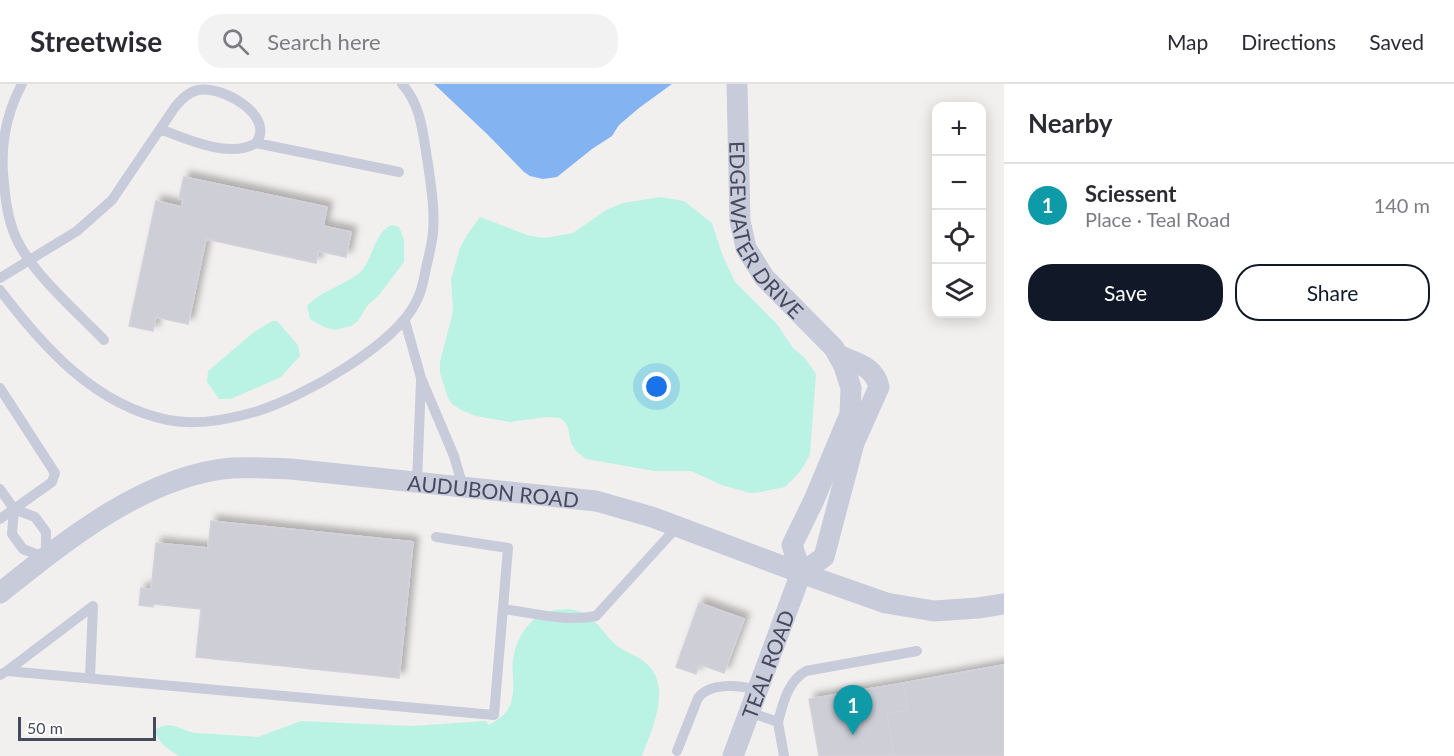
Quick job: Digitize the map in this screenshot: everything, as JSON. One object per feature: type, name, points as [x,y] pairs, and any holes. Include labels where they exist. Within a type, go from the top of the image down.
[{"type":"street","name":"EDGEWATER DRIVE","points":[[737,84],[740,221],[746,248],[764,277],[827,338],[840,356],[850,382],[857,415],[824,556],[801,573],[792,545],[857,415]]},
{"type":"street","name":"AUDUBON ROAD","points":[[0,593],[97,522],[147,493],[169,484],[231,468],[291,469],[596,501],[624,508],[868,597],[912,608],[956,610],[1004,604]]},
{"type":"street","name":"TEAL ROAD","points":[[733,756],[801,573]]},
{"type":"lane","points":[[22,84],[12,106],[2,147],[5,196],[9,218],[18,242],[30,261],[104,340]]},
{"type":"lane","points":[[0,290],[50,349],[92,387],[113,401],[131,408],[177,422],[235,416],[258,411],[285,400],[344,368],[405,321],[418,300],[433,232],[433,205],[419,111],[412,96],[402,84]]},
{"type":"lane","points":[[0,278],[77,231],[112,201],[175,107],[185,96],[198,90],[207,90],[235,99],[251,113],[261,128],[256,143]]},
{"type":"lane","points":[[160,129],[190,141],[221,148],[240,149],[256,143],[399,172]]},
{"type":"lane","points":[[405,321],[421,378],[454,456],[463,487]]},
{"type":"lane","points":[[417,482],[421,378]]},
{"type":"lane","points":[[0,388],[55,473],[52,482],[0,519]]},
{"type":"lane","points":[[0,489],[14,509],[35,517],[46,532],[46,558],[23,549],[12,534],[14,509]]},
{"type":"lane","points":[[503,609],[563,618],[580,619],[596,616],[677,527]]},
{"type":"lane","points":[[3,673],[90,677],[494,715],[508,548],[436,537]]},
{"type":"lane","points":[[3,673],[93,606],[90,677]]},
{"type":"lane","points":[[784,756],[778,722],[782,703],[800,674],[917,651]]},
{"type":"lane","points":[[677,752],[698,698],[703,692],[711,688],[743,686],[757,690]]},
{"type":"lane","points":[[749,712],[778,722]]},
{"type":"green space","points":[[660,197],[684,201],[712,223],[722,254],[735,282],[777,324],[793,348],[805,358],[816,374],[810,454],[797,475],[785,487],[750,493],[722,485],[691,471],[654,471],[586,459],[576,451],[571,443],[568,428],[560,418],[546,417],[510,422],[476,416],[461,410],[448,398],[440,373],[440,362],[453,311],[451,279],[460,248],[480,217],[527,235],[544,238],[573,233],[606,210],[623,203]]},
{"type":"green space","points":[[391,225],[399,227],[404,240],[404,262],[379,295],[367,306],[358,321],[351,326],[335,330],[310,319],[307,306],[363,269],[381,233]]},
{"type":"green space","points":[[272,321],[277,321],[298,345],[300,356],[281,377],[231,399],[219,399],[207,382],[208,371],[254,332]]},
{"type":"green space","points":[[569,609],[589,616],[616,645],[643,661],[654,673],[658,684],[658,709],[642,756],[179,756],[164,746],[153,731],[170,725],[195,733],[258,737],[301,721],[411,726],[486,721],[489,725],[503,715],[510,706],[515,652],[525,630],[530,623],[543,614],[553,610]]},
{"type":"water","points":[[434,84],[672,84],[619,125],[612,136],[557,177],[543,179],[524,172]]},
{"type":"building","points":[[184,177],[327,207],[323,226],[351,232],[346,257],[318,251],[316,263],[206,239],[188,324],[156,317],[153,331],[129,326],[156,201],[182,207],[183,199],[179,198]]},
{"type":"building","points":[[211,521],[413,542],[399,678],[196,657],[201,609],[153,604],[153,607],[139,605],[141,588],[151,590],[156,543],[208,548]]},
{"type":"building","points":[[699,603],[744,619],[724,673],[699,664],[696,674],[676,667]]},
{"type":"building","points":[[1004,665],[1004,756],[894,756],[887,714],[908,710],[903,683]]},
{"type":"building","points":[[903,683],[908,710],[887,714],[894,756],[819,756],[809,699]]},
{"type":"place","name":"Sciessent","points":[[853,735]]}]
